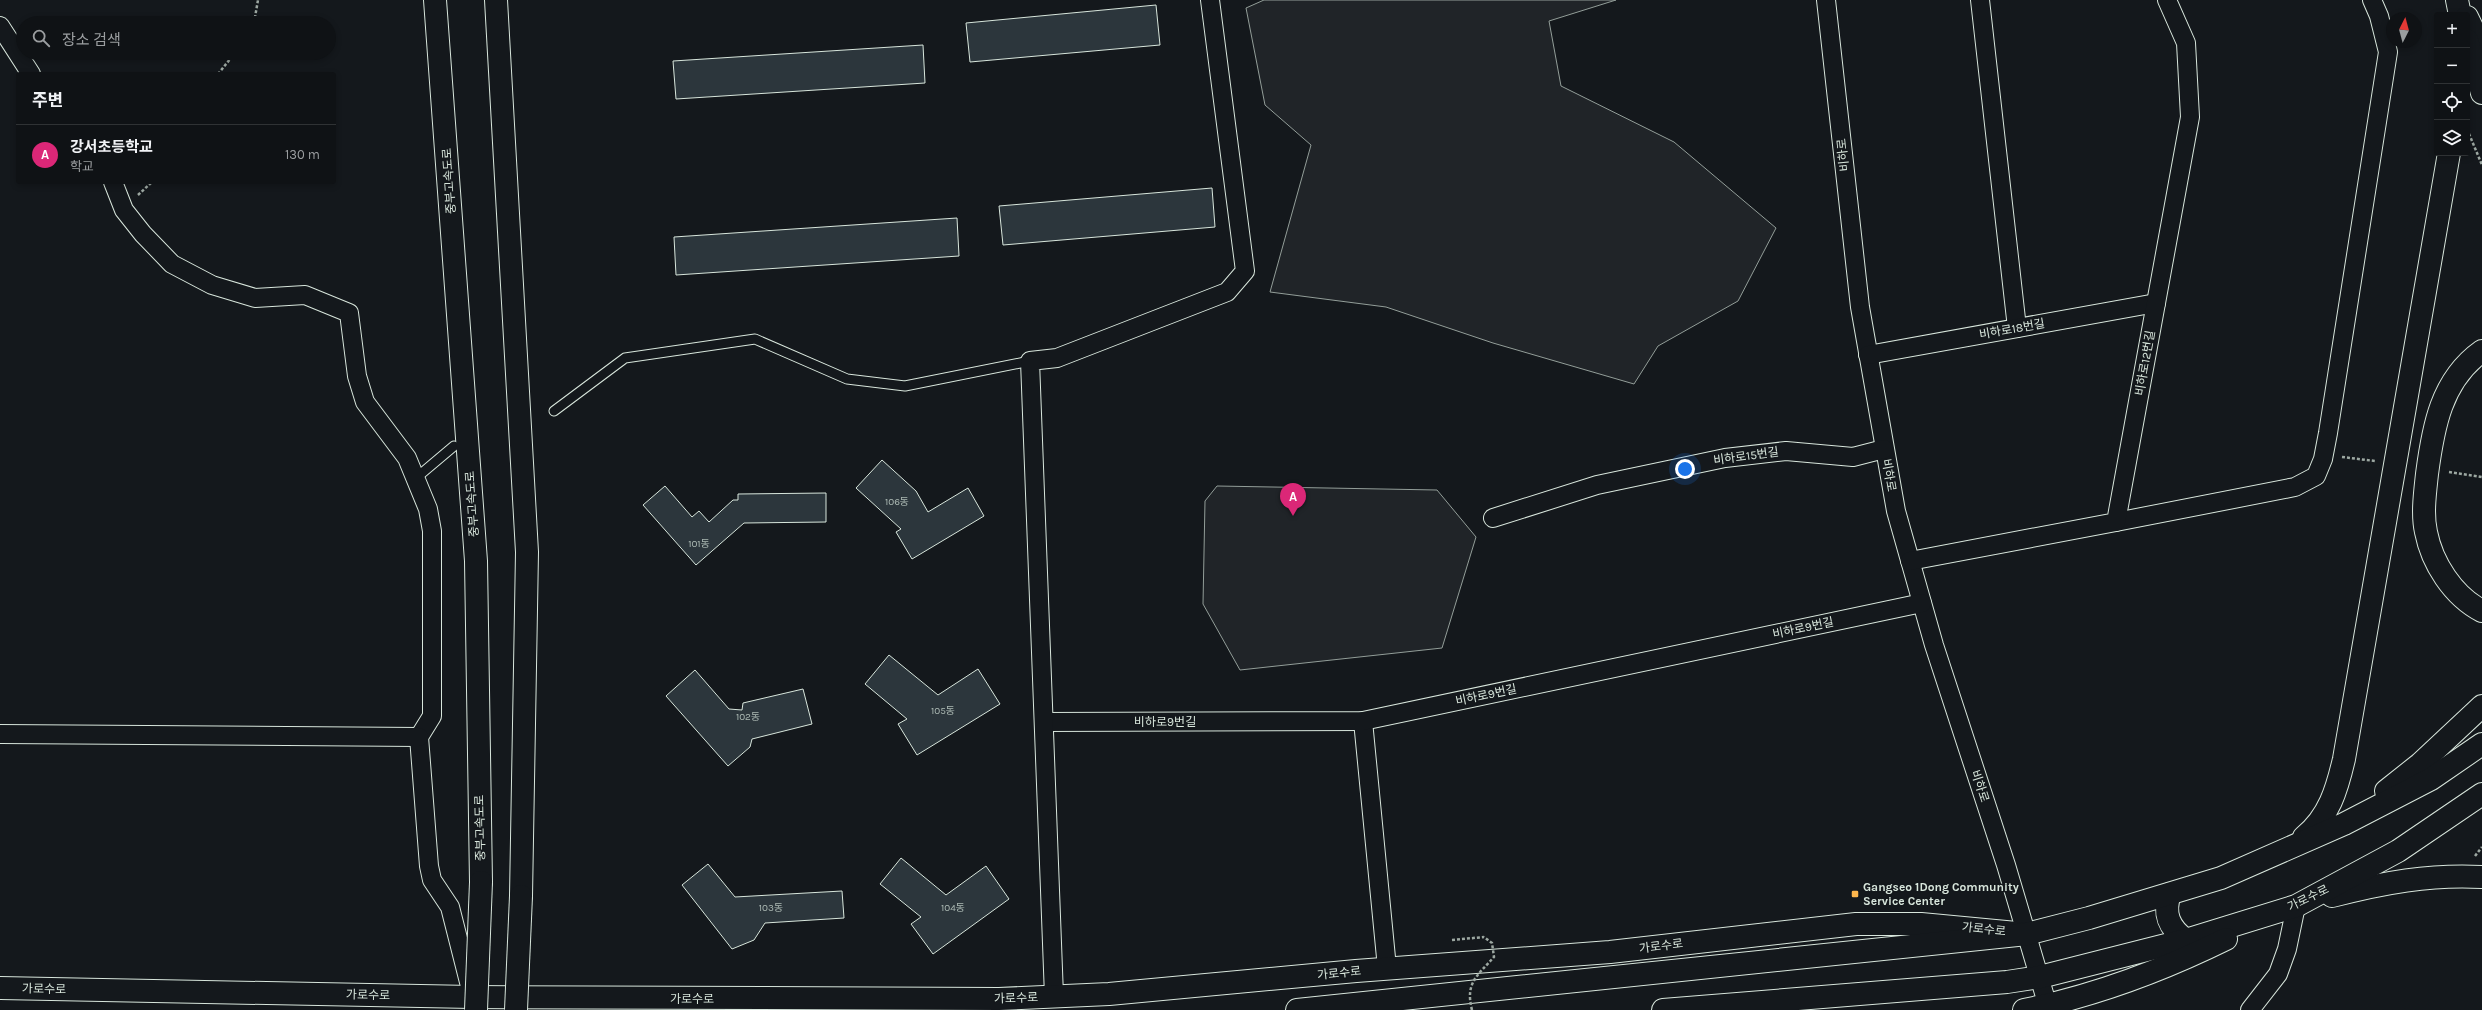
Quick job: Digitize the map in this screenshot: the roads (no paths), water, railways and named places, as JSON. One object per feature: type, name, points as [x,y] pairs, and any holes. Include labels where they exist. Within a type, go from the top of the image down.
[{"type":"main road","name":"중부고속도로","points":[[435,0],[476,561],[481,882],[474,1003]]},
{"type":"main road","points":[[496,0],[527,552],[521,896],[516,1010]]},
{"type":"main road","points":[[2456,12],[2457,0]]},
{"type":"main road","points":[[2457,0],[2459,12]]},
{"type":"main road","points":[[2457,0],[2464,12]]},
{"type":"main road","points":[[2470,22],[2482,48]]},
{"type":"main road","points":[[2469,48],[2482,93]]},
{"type":"main road","points":[[2291,847],[2310,832],[2323,816],[2336,789],[2344,759],[2447,156]]},
{"type":"main road","points":[[2482,352],[2460,372],[2443,400],[2429,458],[2425,520],[2429,543],[2441,570],[2456,592],[2482,611]]},
{"type":"main road","points":[[2344,824],[2420,764],[2482,706]]},
{"type":"main road","name":"가로수로","points":[[1297,1010],[1389,1005],[2027,934],[2170,894],[2221,878],[2344,824],[2431,779],[2482,744]]},
{"type":"main road","name":"가로수로","points":[[1663,1010],[2000,983],[2040,977],[2186,940],[2296,906],[2398,851],[2482,794]]},
{"type":"main road","points":[[2024,1010],[2049,1008],[2121,984],[2182,960],[2296,906],[2384,869],[2441,842],[2482,811]]},
{"type":"main road","points":[[2296,906],[2401,880],[2441,875],[2482,877]]},
{"type":"main road","points":[[2170,894],[2167,915],[2170,925],[2186,940]]},
{"type":"main road","name":"가로수로","points":[[0,988],[474,1003],[1054,996],[1109,994],[1387,968],[1610,952],[1856,924],[1921,924],[2027,934]]},
{"type":"street","points":[[1054,996],[1030,361],[1057,358],[1227,292],[1245,271],[1210,0]]},
{"type":"street","name":"비하로","points":[[1826,0],[1859,299],[1896,511],[1922,603],[2049,1008]]},
{"type":"street","points":[[1980,0],[2017,328]]},
{"type":"street","name":"비하로12번길","points":[[2116,522],[2190,117],[2186,43],[2167,0]]},
{"type":"street","points":[[1910,561],[2295,487],[2316,476],[2323,459],[2328,432],[2388,52],[2379,16],[2372,0]]},
{"type":"street","points":[[0,26],[16,51]]},
{"type":"street","points":[[22,60],[30,72]]},
{"type":"street","points":[[114,184],[124,210],[143,234],[172,264],[212,285],[255,298],[305,295],[349,313],[357,376],[365,402],[407,458],[428,509],[432,531],[432,716],[419,737],[429,866],[432,880],[450,907],[474,1003]]},
{"type":"street","name":"비하로18번길","points":[[1868,355],[2156,303]]},
{"type":"street","name":"비하로15번길","points":[[1493,518],[1597,485],[1725,458],[1786,451],[1853,457],[1884,448]]},
{"type":"street","name":"비하로9번길","points":[[1044,722],[1363,721],[1922,603]]},
{"type":"street","points":[[1363,721],[1387,968]]},
{"type":"street","points":[[0,734],[419,737]]},
{"type":"street","points":[[2250,1010],[2278,974],[2287,948],[2296,906]]},
{"type":"lane","points":[[554,411],[625,358],[755,339],[847,379],[904,386],[1030,361]]},
{"type":"lane","points":[[416,478],[454,446]]},
{"type":"place","name":"강서초등학교","points":[[1293,516]]},
{"type":"place","name":"Gangseo 1Dong Community Service Center","points":[[1855,894]]}]
